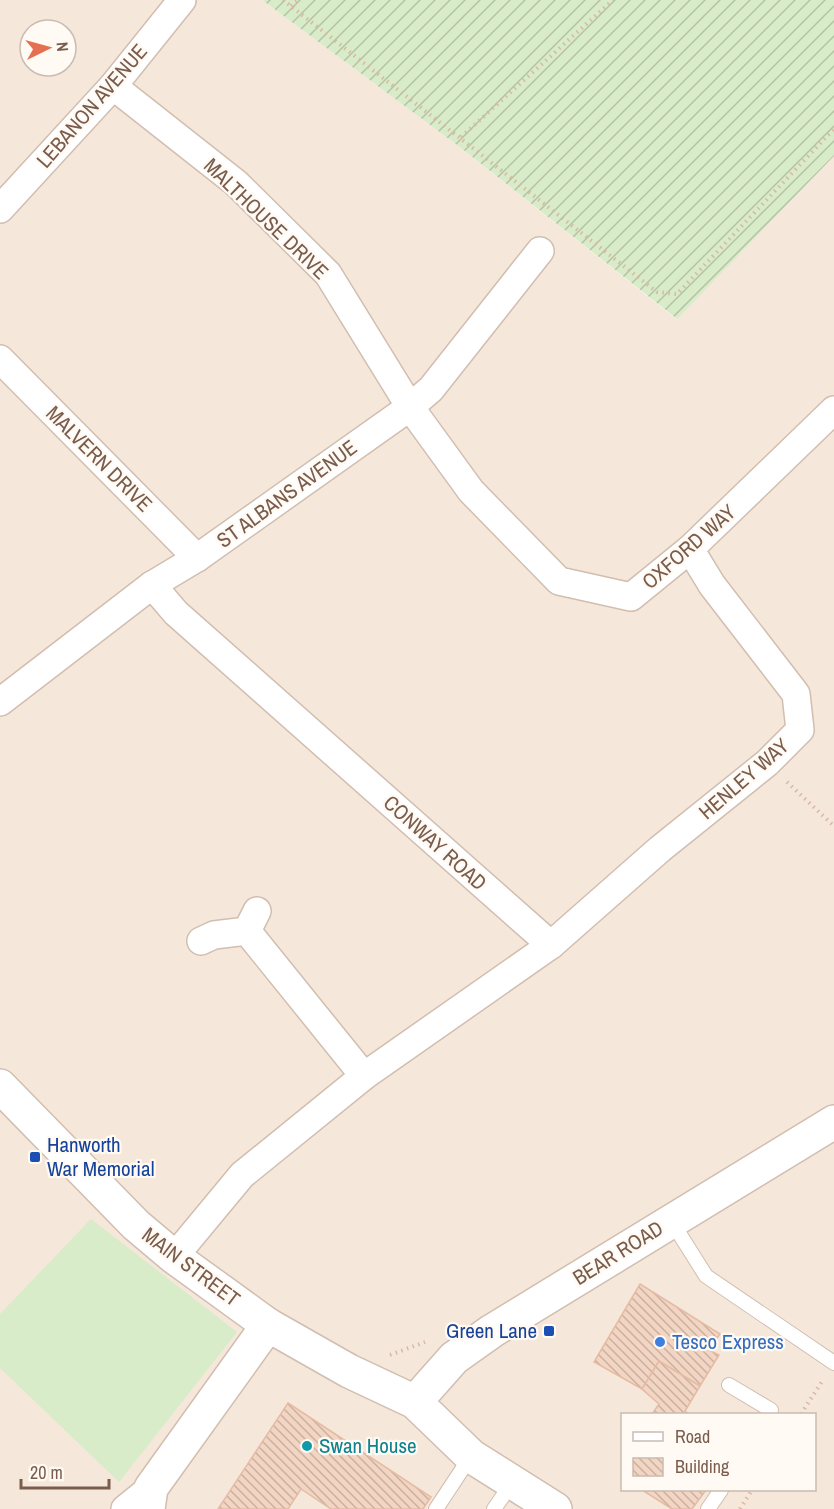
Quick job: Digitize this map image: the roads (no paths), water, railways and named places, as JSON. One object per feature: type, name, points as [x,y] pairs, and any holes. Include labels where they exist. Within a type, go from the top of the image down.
[{"type":"street","name":"LEBANON AVENUE","points":[[0,209],[113,86],[182,0]]},
{"type":"street","name":"MALTHOUSE DRIVE","points":[[113,86],[236,183],[328,274],[410,407]]},
{"type":"street","name":"ST ALBANS AVENUE","points":[[0,702],[152,585],[197,558],[410,407],[431,389],[540,251]]},
{"type":"street","name":"MALVERN DRIVE","points":[[0,359],[197,558]]},
{"type":"street","name":"OXFORD WAY","points":[[410,407],[471,491],[559,581],[631,597],[690,549],[834,410]]},
{"type":"street","name":"HENLEY WAY","points":[[551,945],[660,849],[767,763],[800,730],[796,694],[712,585],[690,549]]},
{"type":"street","name":"CONWAY ROAD","points":[[152,585],[176,613],[551,945]]},
{"type":"street","points":[[201,941],[252,921],[364,1076]]},
{"type":"street","points":[[174,1257],[242,1175],[364,1076],[551,945]]},
{"type":"street","name":"MAIN STREET","points":[[0,1086],[136,1225],[174,1257],[268,1324],[350,1371],[415,1402],[471,1456],[503,1496],[555,1509]]},
{"type":"street","name":"BEAR ROAD","points":[[415,1402],[454,1358],[670,1220],[834,1122]]},
{"type":"street","points":[[125,1509],[149,1499],[268,1324]]},
{"type":"lane","points":[[670,1220],[706,1276],[834,1363]]},
{"type":"lane","points":[[729,1385],[771,1410],[770,1413]]},
{"type":"lane","points":[[436,1509],[471,1456]]},
{"type":"lane","points":[[708,1509],[720,1491]]},
{"type":"place","name":"Hanworth War Memorial","points":[[35,1157]]},
{"type":"place","name":"Green Lane","points":[[549,1331]]},
{"type":"place","name":"Tesco Express","points":[[660,1342]]},
{"type":"place","name":"Swan House","points":[[307,1446]]}]
